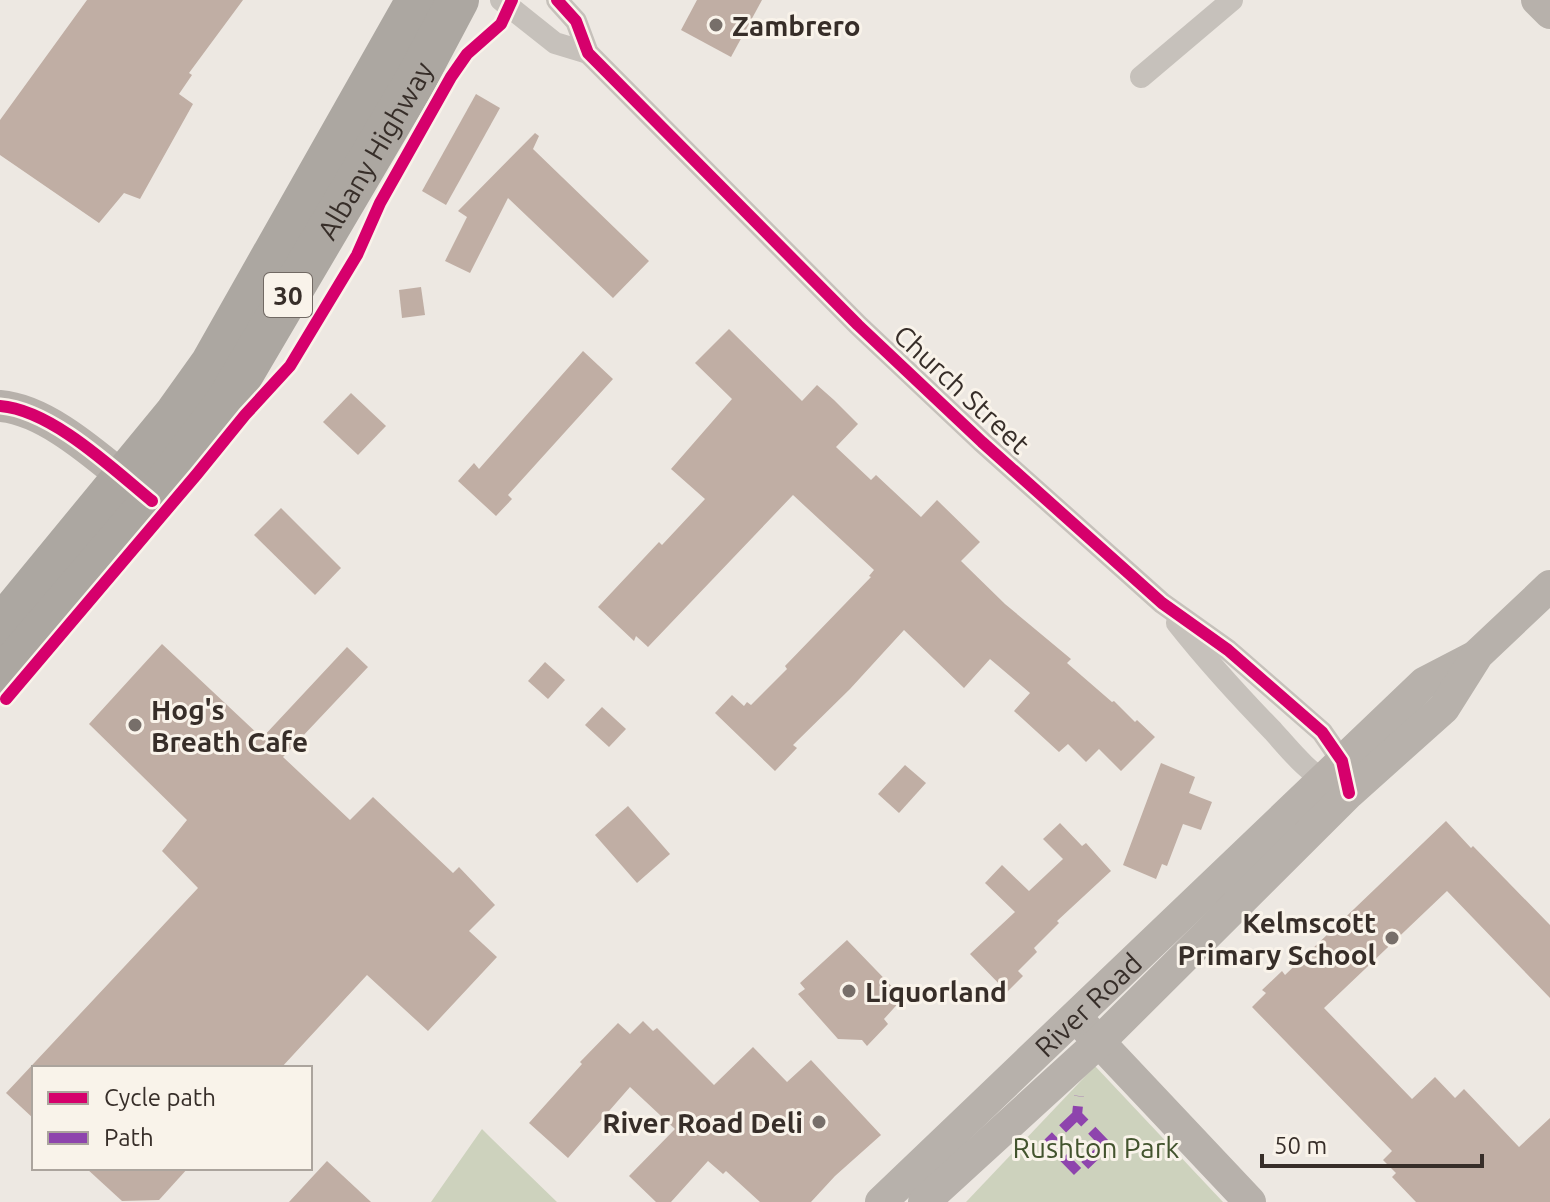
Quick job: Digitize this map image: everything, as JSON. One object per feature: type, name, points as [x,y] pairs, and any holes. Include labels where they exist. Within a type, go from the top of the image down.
[{"type":"highway","name":"Albany Highway","points":[[0,679],[138,489],[176,413],[211,364],[417,0]]},
{"type":"highway","name":"Albany Highway","points":[[0,627],[227,401],[414,83],[458,0]]},
{"type":"main road","points":[[1537,0],[1550,13]]},
{"type":"main road","points":[[0,406],[38,418],[66,433],[106,461],[138,489]]},
{"type":"main road","name":"River Road","points":[[881,1202],[1074,1016],[1338,778],[1444,708],[1478,654],[1550,586]]},
{"type":"main road","name":"River Road","points":[[924,1202],[1099,1042],[1338,778]]},
{"type":"main road","points":[[1074,1016],[1250,1202]]},
{"type":"street","name":"Church Street","points":[[501,0],[555,43],[588,53]]},
{"type":"street","name":"Church Street","points":[[557,0],[576,21],[588,53],[858,325],[982,442],[1162,603],[1228,650],[1322,732],[1338,778]]},
{"type":"street","points":[[1141,77],[1232,0]]},
{"type":"street","name":"Church Street","points":[[1162,603],[1208,663],[1338,778]]},
{"type":"green space","name":"Rushton Park","points":[[1095,1066],[1223,1202],[966,1202]]},
{"type":"green space","points":[[482,1129],[491,1138],[557,1202],[431,1202]]},
{"type":"building","points":[[87,0],[243,0],[189,73],[192,75],[179,94],[193,104],[140,199],[124,193],[99,223],[0,155],[0,120]]},
{"type":"building","name":"Zambrero","points":[[697,0],[762,0],[731,57],[681,30]]},
{"type":"building","points":[[476,94],[500,108],[446,205],[422,191]]},
{"type":"building","points":[[535,133],[539,136],[533,149],[649,261],[613,298],[508,198],[470,273],[445,261],[467,217],[458,211]]},
{"type":"building","points":[[421,287],[425,315],[402,318],[399,290]]},
{"type":"building","points":[[729,329],[802,401],[817,385],[834,400],[858,424],[836,447],[871,480],[876,475],[921,517],[937,500],[980,542],[961,561],[1005,604],[1071,659],[1067,663],[1155,737],[1121,771],[1099,749],[1086,762],[1068,744],[1059,752],[1014,711],[1030,693],[990,659],[964,688],[904,630],[793,745],[797,748],[775,771],[715,713],[732,695],[744,706],[747,702],[751,705],[871,577],[874,570],[793,495],[648,647],[636,636],[634,641],[598,607],[659,542],[662,545],[705,499],[671,469],[732,399],[695,363]]},
{"type":"building","points":[[583,351],[613,379],[508,495],[512,499],[496,516],[458,481],[474,463],[479,469]]},
{"type":"building","points":[[351,393],[386,426],[358,455],[323,422]]},
{"type":"building","points":[[281,508],[341,568],[315,595],[254,535]]},
{"type":"building","points":[[162,644],[262,738],[347,647],[368,667],[283,757],[350,820],[373,797],[453,873],[459,867],[495,905],[469,931],[497,957],[428,1031],[367,975],[283,1066],[32,1066],[32,1117],[6,1093],[198,888],[162,851],[187,820],[89,724]]},
{"type":"building","points":[[545,662],[565,680],[548,699],[528,681]]},
{"type":"building","points":[[602,707],[626,729],[609,747],[585,725]]},
{"type":"building","points":[[1161,763],[1195,777],[1189,793],[1212,802],[1201,830],[1183,824],[1167,866],[1162,864],[1156,879],[1123,865]]},
{"type":"building","points":[[905,765],[926,783],[899,813],[878,794]]},
{"type":"building","points":[[628,806],[670,854],[637,883],[595,835]]},
{"type":"building","points":[[1446,821],[1550,925],[1550,998],[1447,891],[1324,1008],[1412,1099],[1435,1077],[1455,1098],[1464,1089],[1519,1147],[1550,1118],[1550,1202],[1416,1202],[1392,1177],[1396,1173],[1383,1160],[1392,1151],[1252,1007],[1266,993],[1262,990],[1282,971],[1285,975]]},
{"type":"building","points":[[1060,823],[1082,846],[1086,843],[1111,871],[1057,921],[1059,923],[1034,948],[1037,952],[1018,971],[1023,976],[1007,992],[970,954],[1015,912],[985,883],[1002,865],[1029,891],[1063,859],[1043,839]]},
{"type":"building","name":"Liquorland","points":[[847,940],[903,998],[884,1019],[888,1024],[867,1046],[862,1040],[838,1039],[798,994],[805,989],[800,983]]},
{"type":"building","points":[[643,1021],[653,1031],[657,1028],[714,1085],[753,1047],[787,1082],[811,1060],[881,1135],[811,1202],[760,1202],[726,1171],[723,1174],[708,1161],[671,1202],[656,1202],[629,1176],[675,1129],[630,1087],[568,1158],[529,1123],[582,1064],[580,1062],[618,1023],[630,1034]]},
{"type":"building","points":[[327,1161],[371,1202],[289,1202]]},
{"type":"building","points":[[88,1170],[186,1170],[159,1200],[122,1201]]},
{"type":"marked path","points":[[1077,1115],[1049,1142],[1078,1172],[1106,1145],[1077,1115],[1079,1096]]},
{"type":"cycle path","points":[[6,699],[245,415],[290,366],[357,255],[380,203],[451,77],[467,54],[501,24],[512,0]]},
{"type":"cycle path","points":[[557,0],[576,21],[588,53],[858,325],[982,442],[1162,603],[1228,650],[1322,732],[1342,761],[1349,793]]},
{"type":"cycle path","points":[[0,406],[20,410],[61,429],[152,501]]},
{"type":"place","name":"Zambrero","points":[[716,25]]},
{"type":"place","name":"Hog's Breath Cafe","points":[[135,725]]},
{"type":"place","name":"Kelmscott Primary School","points":[[1392,938]]},
{"type":"place","name":"Liquorland","points":[[849,991]]},
{"type":"place","name":"River Road Deli","points":[[819,1122]]}]
